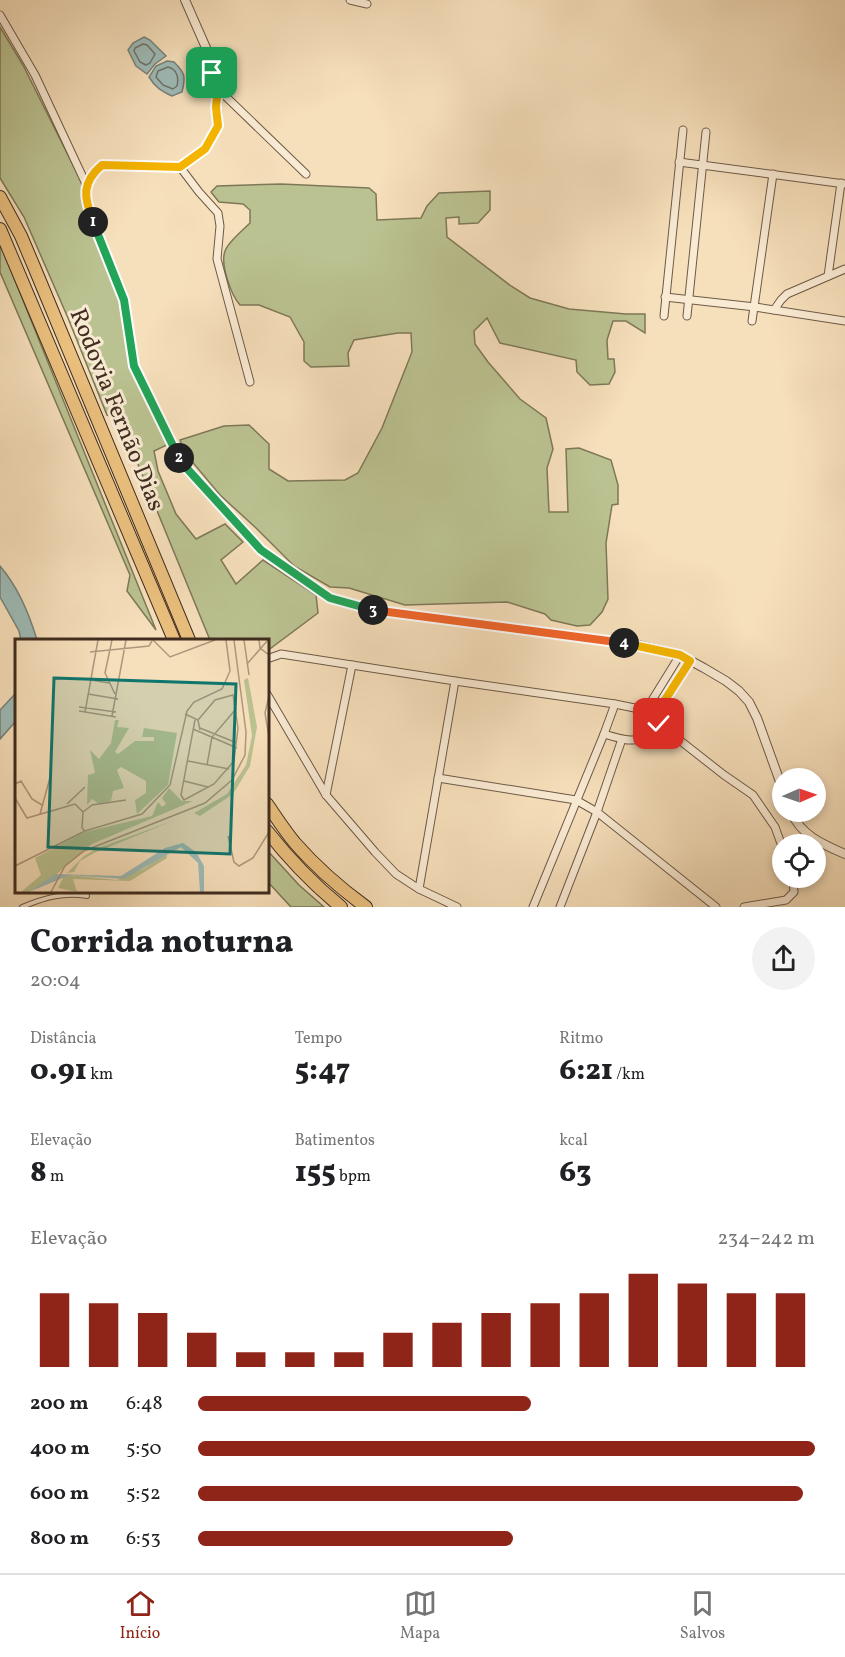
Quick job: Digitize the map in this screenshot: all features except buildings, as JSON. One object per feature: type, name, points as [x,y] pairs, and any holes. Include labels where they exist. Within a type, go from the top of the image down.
[{"type":"highway","name":"Rodovia Fernão Dias","points":[[0,197],[35,269],[189,639]]},
{"type":"highway","name":"Rodovia Fernão Dias","points":[[0,229],[174,639]]},
{"type":"highway","points":[[268,805],[295,842],[320,869],[340,888],[366,907]]},
{"type":"highway","points":[[268,832],[297,868],[341,907]]},
{"type":"street","points":[[184,0],[207,50],[218,88],[306,174]]},
{"type":"street","points":[[350,0],[367,4]]},
{"type":"street","points":[[0,15],[35,75],[86,184],[90,213],[124,300],[134,366],[182,463],[261,550],[330,598],[367,609],[635,645],[680,655],[739,691],[749,702],[775,768]]},
{"type":"street","points":[[86,184],[92,174],[102,165],[180,167],[205,149],[218,126],[216,107],[218,88]]},
{"type":"street","points":[[663,316],[683,130]]},
{"type":"street","points":[[687,316],[706,132]]},
{"type":"street","points":[[680,162],[843,183],[828,276]]},
{"type":"street","points":[[180,167],[218,213],[220,226],[217,259],[250,382]]},
{"type":"street","points":[[752,321],[772,174]]},
{"type":"street","points":[[774,310],[787,294],[845,269]]},
{"type":"street","points":[[665,297],[755,307],[845,321]]},
{"type":"street","points":[[268,659],[281,654],[615,704],[659,713]]},
{"type":"street","points":[[646,710],[680,655]]},
{"type":"street","points":[[604,734],[630,741],[646,736],[659,724],[661,706],[690,661]]},
{"type":"street","points":[[326,795],[352,664]]},
{"type":"street","points":[[419,889],[455,681]]},
{"type":"street","points":[[268,696],[326,795],[396,874],[419,889],[457,907]]},
{"type":"street","points":[[533,907],[615,704]]},
{"type":"street","points":[[659,724],[714,768],[753,795],[778,834]]},
{"type":"street","points":[[560,907],[597,812],[622,739]]},
{"type":"street","points":[[438,778],[576,800],[597,812],[716,907]]},
{"type":"street","points":[[797,822],[801,829],[818,843],[845,854]]},
{"type":"street","points":[[744,907],[786,900],[794,892],[794,888]]},
{"type":"lane","points":[[22,907],[60,894],[87,896]]},
{"type":"green space","points":[[0,27],[23,65],[82,183],[86,213],[119,299],[131,368],[169,444],[154,451],[158,471],[176,514],[196,539],[225,524],[243,542],[221,560],[236,584],[263,560],[316,595],[318,613],[268,650],[268,639],[210,639],[119,418],[107,415],[24,217],[0,178]]},
{"type":"green space","points":[[281,184],[369,188],[376,194],[377,220],[421,218],[427,206],[439,193],[490,191],[490,210],[478,223],[459,224],[459,217],[446,218],[447,237],[530,298],[569,309],[645,314],[645,333],[626,321],[613,321],[607,340],[608,359],[614,359],[615,372],[609,384],[590,385],[577,372],[576,360],[500,343],[487,318],[474,331],[475,344],[488,362],[520,399],[546,418],[553,449],[547,468],[549,512],[568,512],[566,449],[579,448],[611,460],[618,485],[618,504],[612,505],[606,543],[608,599],[602,612],[590,625],[577,626],[551,620],[545,614],[507,602],[405,605],[349,588],[330,587],[294,566],[220,495],[184,452],[180,440],[224,426],[249,425],[269,444],[269,469],[288,481],[345,480],[358,473],[382,428],[412,352],[411,333],[398,333],[354,340],[348,353],[349,366],[311,367],[304,361],[304,342],[290,317],[259,305],[240,305],[227,279],[224,257],[229,244],[250,223],[250,210],[243,204],[219,202],[211,192],[217,186]]},
{"type":"green space","points":[[0,244],[156,630],[127,591],[130,575],[0,272]]},
{"type":"green space","points":[[268,851],[299,885],[324,907],[291,907],[268,882]]},
{"type":"water","points":[[144,37],[166,56],[147,74],[136,66],[128,50],[133,43]]},
{"type":"water","points":[[167,61],[174,62],[184,78],[182,92],[172,96],[159,88],[149,77],[156,66]]},
{"type":"water","points":[[0,566],[22,601],[37,639],[21,639],[19,631],[0,597]]},
{"type":"water","points":[[15,694],[15,722],[0,739],[0,710]]},
{"type":"route","points":[[212,73],[218,88],[216,107],[218,126],[205,149],[180,167],[102,165],[92,174],[86,184],[90,213],[124,300],[134,366],[182,463],[261,550],[330,598],[367,609],[635,645],[680,655],[690,661],[661,706],[659,724]]}]
